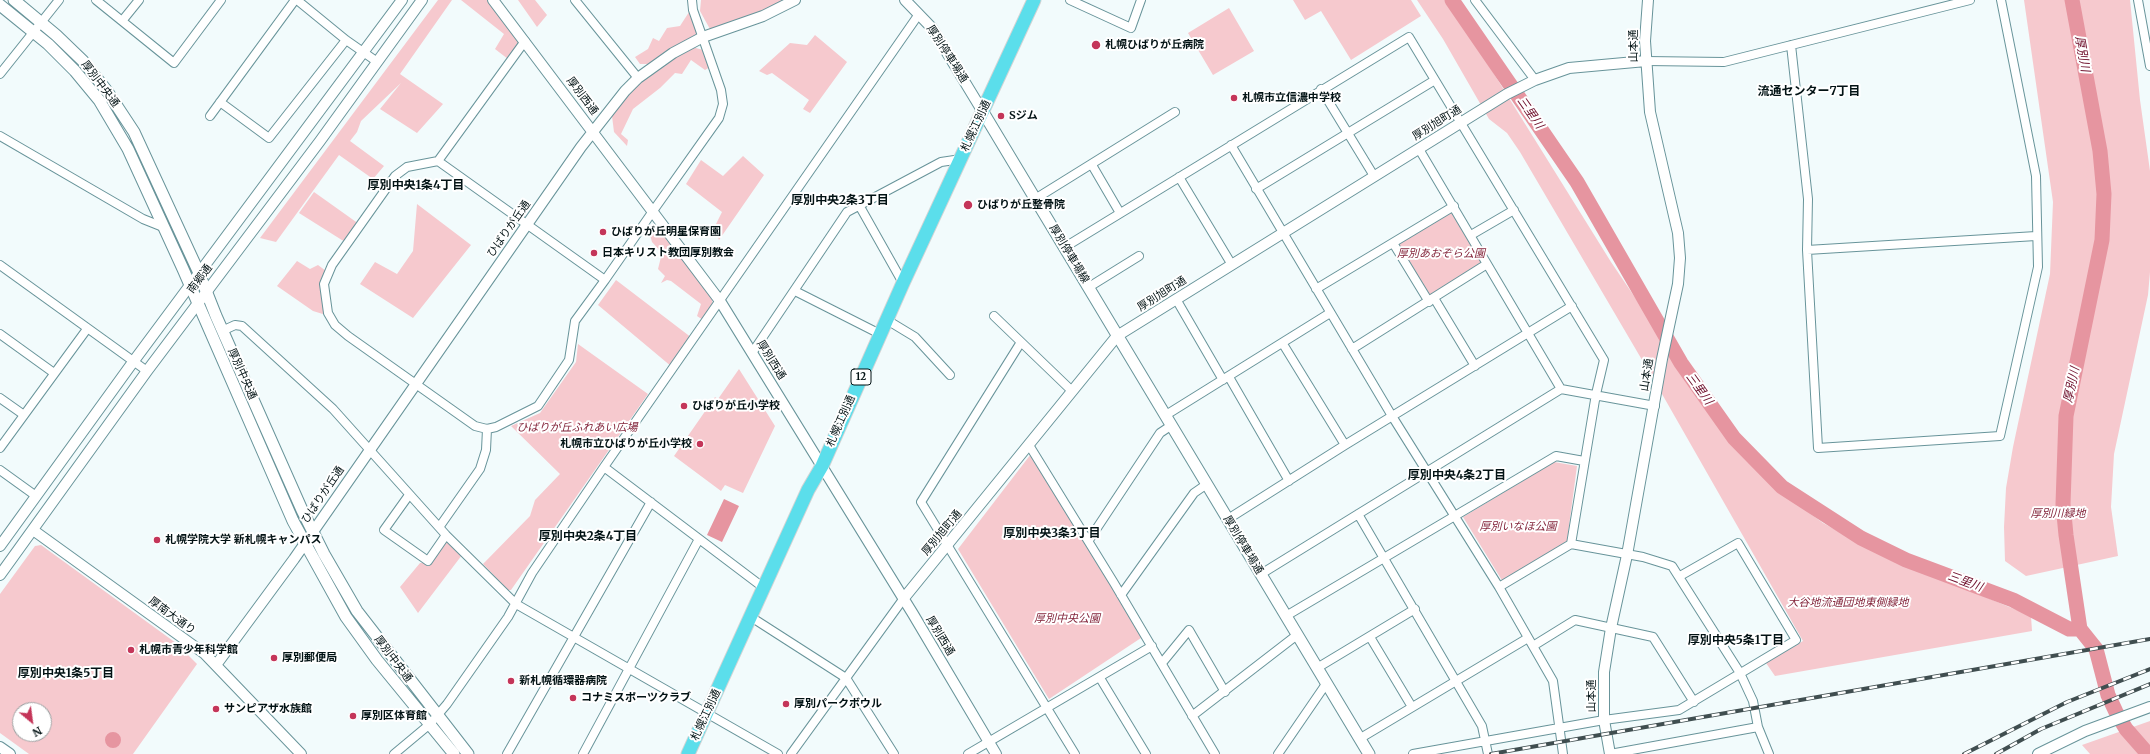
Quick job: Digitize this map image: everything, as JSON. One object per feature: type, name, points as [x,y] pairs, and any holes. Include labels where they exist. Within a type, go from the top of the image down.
[{"type":"highway","name":"札幌江別通","points":[[688,754],[808,490],[822,466],[902,283],[1034,0]]},
{"type":"main road","name":"厚別中央通","points":[[14,0],[84,61],[107,91],[134,132],[199,273],[222,331],[313,532],[357,611],[434,720],[454,754]]},
{"type":"main road","name":"厚別中央通","points":[[0,5],[33,31],[75,70],[99,100],[128,149],[198,303],[237,395],[305,543],[346,617],[377,660],[468,754]]},
{"type":"main road","name":"厚別停車場線","points":[[983,112],[1117,336]]},
{"type":"main road","name":"厚別停車場通","points":[[1117,336],[1369,754]]},
{"type":"street","points":[[0,74],[58,0]]},
{"type":"street","points":[[96,0],[174,63],[221,0]]},
{"type":"street","points":[[122,21],[139,0]]},
{"type":"street","points":[[210,116],[296,0],[346,40],[376,61]]},
{"type":"street","name":"南郷通","points":[[0,575],[147,371],[320,141],[376,61],[422,0]]},
{"type":"street","name":"厚別西通","points":[[493,0],[720,301],[904,598],[996,754]]},
{"type":"street","points":[[575,0],[583,4],[638,78]]},
{"type":"street","points":[[525,41],[438,161],[407,167],[395,176],[332,265],[324,284],[328,313],[335,325],[475,426],[487,429],[532,410],[543,400],[569,360],[575,321],[720,118],[723,104],[721,90],[693,10],[692,0]]},
{"type":"street","name":"ひばりが丘通","points":[[216,665],[313,532],[370,448],[606,112],[638,78],[672,53],[703,37],[763,16],[795,0]]},
{"type":"street","name":"厚別停車場通","points":[[905,0],[932,28],[983,112]]},
{"type":"street","points":[[1070,0],[1132,28],[1140,3],[1149,0]]},
{"type":"street","points":[[1475,0],[1534,80],[1569,68],[1646,61],[1724,62],[1970,0]]},
{"type":"street","name":"山本通","points":[[1610,754],[1604,720],[1604,672],[1611,628],[1627,555],[1655,406],[1662,359],[1678,284],[1680,258],[1678,233],[1650,112],[1646,61],[1648,0]]},
{"type":"street","points":[[1791,46],[1808,199],[1807,250],[1818,448],[2000,436],[2038,267],[2036,236],[2036,176],[2001,0]]},
{"type":"street","points":[[2138,0],[2150,66]]},
{"type":"street","name":"南郷通","points":[[0,546],[133,362],[363,52],[397,1]]},
{"type":"street","points":[[394,754],[434,720],[516,604],[532,573],[604,467],[920,14]]},
{"type":"street","points":[[1065,247],[1409,36],[1604,360],[1596,394],[1571,544]]},
{"type":"street","points":[[220,102],[269,138],[346,40]]},
{"type":"street","points":[[1256,189],[1435,80]]},
{"type":"street","name":"厚別旭町通","points":[[904,598],[1117,336],[1461,122],[1507,94],[1534,80]]},
{"type":"street","points":[[1321,89],[1374,176]]},
{"type":"street","points":[[1035,199],[1092,165],[1175,112]]},
{"type":"street","points":[[0,136],[143,219],[163,227]]},
{"type":"street","points":[[1231,145],[1392,416],[1456,516],[1499,587],[1553,681],[1558,728],[1563,754]]},
{"type":"street","points":[[1419,149],[1561,389]]},
{"type":"street","points":[[752,353],[847,212],[941,162],[961,159]]},
{"type":"street","points":[[438,161],[605,280]]},
{"type":"street","points":[[1092,165],[1120,213]]},
{"type":"street","points":[[1179,177],[1232,265]]},
{"type":"street","points":[[859,205],[902,283]]},
{"type":"street","points":[[1316,289],[1454,206]]},
{"type":"street","points":[[1471,235],[1514,210]]},
{"type":"street","points":[[1807,250],[2036,236]]},
{"type":"street","points":[[1393,243],[1475,366]]},
{"type":"street","points":[[1089,287],[1139,256]]},
{"type":"street","points":[[0,264],[87,329],[147,371]]},
{"type":"street","points":[[1352,349],[1487,264]]},
{"type":"street","points":[[795,291],[880,334]]},
{"type":"street","points":[[1176,299],[1289,481]]},
{"type":"street","points":[[1228,519],[1345,445],[1572,306]]},
{"type":"street","points":[[1166,415],[1283,344],[1330,313]]},
{"type":"street","points":[[994,316],[1072,391]]},
{"type":"street","points":[[887,320],[915,337],[950,375]]},
{"type":"street","points":[[222,331],[235,325],[242,326],[333,410],[370,448],[380,463],[440,526],[446,535],[516,604],[778,754]]},
{"type":"street","points":[[0,448],[87,329]]},
{"type":"street","points":[[0,334],[54,373]]},
{"type":"street","points":[[1021,342],[921,502],[1048,707],[1075,754]]},
{"type":"street","points":[[1283,344],[1345,445]]},
{"type":"street","points":[[1261,574],[1561,389],[1596,394],[1655,406]]},
{"type":"street","points":[[0,398],[24,415]]},
{"type":"street","points":[[1089,540],[1160,432],[1172,425]]},
{"type":"street","points":[[440,526],[480,469],[486,450],[487,429]]},
{"type":"street","points":[[1029,445],[1089,540],[1215,754]]},
{"type":"street","points":[[1286,616],[1556,456],[1584,461]]},
{"type":"street","points":[[604,467],[764,588]]},
{"type":"street","points":[[0,470],[36,496]]},
{"type":"street","points":[[1121,595],[1194,493],[1206,484]]},
{"type":"street","points":[[410,495],[384,530],[428,561],[446,535]]},
{"type":"street","points":[[507,754],[651,502]]},
{"type":"street","points":[[1358,514],[1415,609],[1482,726],[1488,754]]},
{"type":"street","name":"厚南大通り","points":[[32,530],[205,654],[301,754]]},
{"type":"street","points":[[583,754],[699,539]]},
{"type":"street","points":[[1413,754],[1604,720],[1679,710],[1796,640],[1738,543],[1680,576]]},
{"type":"street","points":[[1499,587],[1571,544],[1672,566],[1680,576],[1740,673],[1753,700],[1758,728],[1769,754]]},
{"type":"street","points":[[791,754],[904,598]]},
{"type":"street","points":[[1317,668],[1415,609]]},
{"type":"street","points":[[751,617],[846,678],[894,754]]},
{"type":"street","points":[[1532,646],[1575,620],[1653,637],[1694,702]]},
{"type":"street","points":[[1162,663],[1189,630],[1225,692]]},
{"type":"street","points":[[1192,716],[1297,635]]},
{"type":"street","points":[[1370,637],[1412,707]]},
{"type":"street","points":[[1359,739],[1528,638]]},
{"type":"street","points":[[968,754],[988,741],[1100,678],[1152,646]]},
{"type":"street","points":[[1100,678],[1146,754]]},
{"type":"street","points":[[1278,754],[1326,684]]},
{"type":"street","points":[[2038,754],[2085,731],[2150,707]]},
{"type":"street","points":[[1610,754],[1758,728]]},
{"type":"street","points":[[0,747],[10,754]]},
{"type":"green space","points":[[438,0],[452,0],[400,74],[443,104],[417,133],[380,109],[401,83],[361,121],[357,132],[350,141],[384,166],[373,179],[339,155],[276,242],[260,238]]},
{"type":"green space","points":[[461,0],[489,0],[521,41],[508,59],[495,49],[504,34]]},
{"type":"green space","points":[[518,0],[535,0],[547,15],[537,27]]},
{"type":"green space","points":[[701,0],[791,0],[711,31],[700,11]]},
{"type":"green space","points":[[1293,0],[1411,0],[1421,16],[1351,60],[1321,11],[1305,20]]},
{"type":"green space","name":"大谷地流通団地東側緑地","points":[[1417,0],[1448,0],[1611,262],[1736,447],[1777,489],[1823,523],[1872,550],[2031,616],[2032,631],[1775,676],[1766,663],[1803,641],[1662,394],[1520,152],[1507,133],[1489,119],[1443,39]]},
{"type":"green space","name":"厚別川緑地","points":[[2024,0],[2130,0],[2140,100],[2150,171],[2150,272],[2148,295],[2114,454],[2111,507],[2118,556],[2026,576],[2005,561],[2004,527],[2006,488],[2013,447],[2050,274],[2053,202]]},
{"type":"green space","points":[[1229,8],[1254,51],[1213,75],[1188,33]]},
{"type":"green space","points":[[691,9],[700,36],[654,64],[640,64],[635,57],[648,49],[653,38],[659,41],[667,28],[680,26]]},
{"type":"green space","points":[[815,35],[847,62],[810,113],[803,109],[809,100],[772,73],[767,75],[759,71],[790,43],[807,45]]},
{"type":"green space","points":[[692,47],[707,51],[710,67],[705,70],[691,60],[682,74],[675,73],[660,88],[633,109],[621,134],[628,140],[627,146],[614,132],[612,116],[627,95],[657,68]]},
{"type":"green space","points":[[743,156],[764,175],[719,240],[714,228],[722,212],[686,184],[701,160],[723,176]]},
{"type":"green space","points":[[314,192],[359,224],[345,242],[299,213]]},
{"type":"green space","points":[[417,204],[471,245],[413,318],[360,284],[375,262],[397,274],[413,251]]},
{"type":"green space","name":"厚別あおぞら公園","points":[[1453,209],[1484,264],[1430,298],[1397,244]]},
{"type":"green space","points":[[655,230],[665,233],[712,298],[713,307],[706,322],[697,316],[701,304],[671,281],[667,280],[661,283],[665,276],[658,269],[662,253],[652,242],[650,235]]},
{"type":"green space","points":[[297,261],[310,269],[318,265],[326,271],[326,315],[313,311],[277,286]]},
{"type":"green space","points":[[616,280],[692,338],[672,367],[598,305]]},
{"type":"green space","name":"ひばりが丘ふれあい広場","points":[[578,344],[648,394],[511,590],[508,590],[483,564],[530,516],[535,500],[560,474],[511,426],[540,413],[576,362]]},
{"type":"green space","points":[[739,369],[775,426],[743,493],[725,485],[721,491],[674,456],[715,397],[718,399]]},
{"type":"green space","name":"厚別中央公園","points":[[1031,454],[1144,636],[1049,699],[958,549]]},
{"type":"green space","name":"厚別いなほ公園","points":[[1554,462],[1577,466],[1567,541],[1503,582],[1463,517]]},
{"type":"green space","points":[[447,539],[462,555],[418,613],[400,587],[420,563],[430,562]]},
{"type":"green space","points":[[41,545],[176,643],[197,664],[133,754],[29,754],[12,742],[52,742],[52,702],[12,702],[12,742],[0,733],[0,594],[35,546]]},
{"type":"green space","points":[[2150,721],[2150,754],[2090,754],[2082,745]]},
{"type":"shaded area","points":[[724,499],[739,506],[722,542],[707,535]]},
{"type":"shaded area","points":[[113,732],[120,737],[121,740],[116,747],[113,748],[106,743],[105,740],[110,733]]},
{"type":"waterway","name":"三里川","points":[[1452,0],[1577,182],[1681,363],[1734,438],[1782,487],[1861,538],[1906,560],[2013,600],[2069,629],[2080,629]]},
{"type":"waterway","name":"厚別川","points":[[2072,0],[2100,151],[2104,194],[2102,240],[2066,416],[2063,504],[2066,535],[2080,629],[2096,649],[2108,695],[2116,712],[2126,729],[2148,754]]},
{"type":"railway","points":[[1491,754],[2150,639]]},
{"type":"railway","points":[[1964,754],[2067,702],[2150,669]]},
{"type":"railway","points":[[1996,754],[2041,729],[2150,684]]},
{"type":"place","name":"札幌ひばりが丘病院","points":[[1096,45]]},
{"type":"place","name":"札幌市立信濃中学校","points":[[1234,98]]},
{"type":"place","name":"Sジム","points":[[1001,116]]},
{"type":"place","name":"ひばりが丘整骨院","points":[[968,205]]},
{"type":"place","name":"ひばりが丘明星保育園","points":[[603,232]]},
{"type":"place","name":"日本キリスト教団厚別教会","points":[[594,253]]},
{"type":"place","name":"ひばりが丘小学校","points":[[684,406]]},
{"type":"place","name":"札幌市立ひばりが丘小学校","points":[[700,444]]},
{"type":"place","name":"札幌学院大学 新札幌キャンパス","points":[[157,540]]},
{"type":"place","name":"札幌市青少年科学館","points":[[131,650]]},
{"type":"place","name":"厚別郵便局","points":[[274,658]]},
{"type":"place","name":"新札幌循環器病院","points":[[511,681]]},
{"type":"place","name":"コナミスポーツクラブ","points":[[573,698]]},
{"type":"place","name":"厚別パークボウル","points":[[786,704]]},
{"type":"place","name":"サンピアザ水族館","points":[[216,709]]},
{"type":"place","name":"厚別区体育館","points":[[353,716]]},
{"type":"district","name":"流通センター7丁目","points":[[1809,92]]},
{"type":"district","name":"厚別中央1条4丁目","points":[[416,186]]},
{"type":"district","name":"厚別中央2条3丁目","points":[[840,201]]},
{"type":"district","name":"厚別中央4条2丁目","points":[[1457,476]]},
{"type":"district","name":"厚別中央3条3丁目","points":[[1052,534]]},
{"type":"district","name":"厚別中央2条4丁目","points":[[588,537]]},
{"type":"district","name":"厚別中央5条1丁目","points":[[1736,641]]},
{"type":"district","name":"厚別中央1条5丁目","points":[[66,674]]}]
